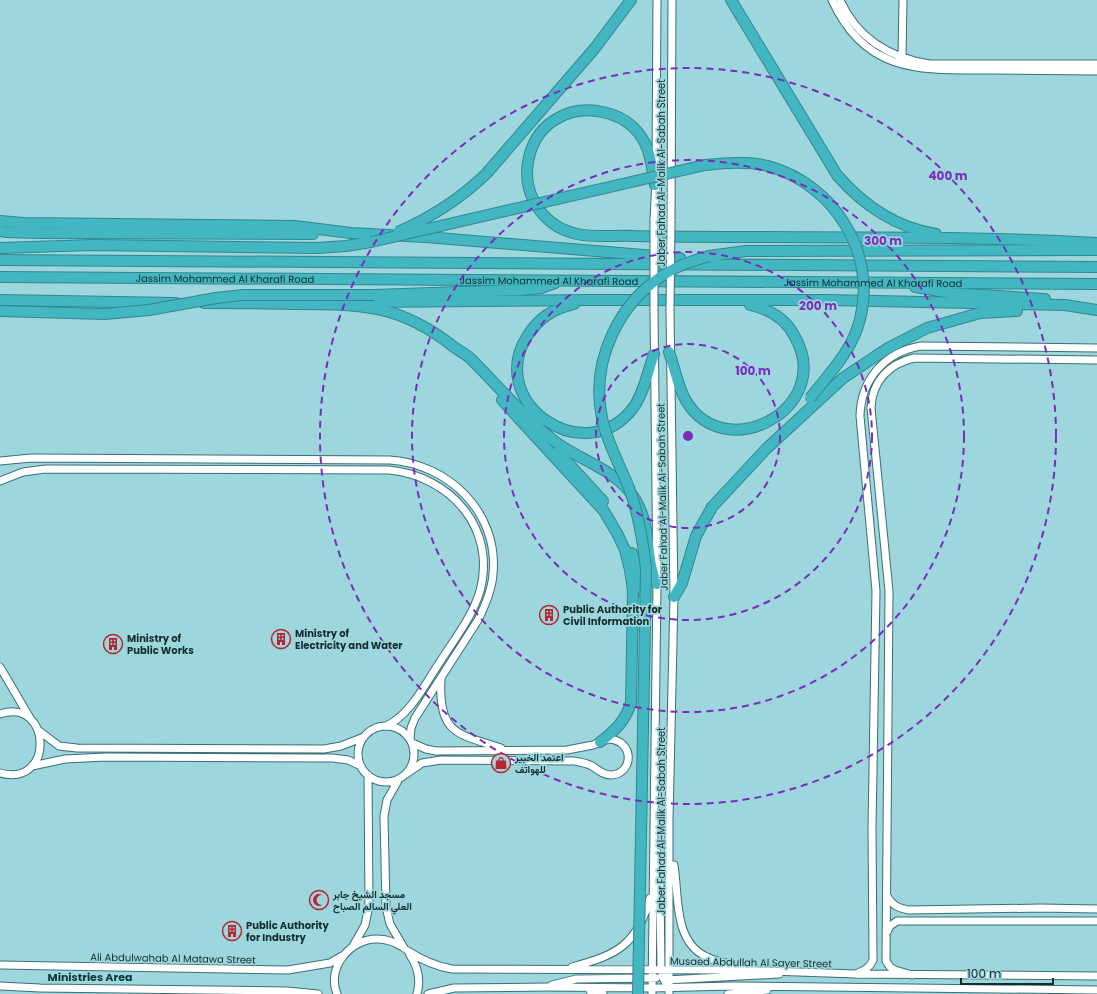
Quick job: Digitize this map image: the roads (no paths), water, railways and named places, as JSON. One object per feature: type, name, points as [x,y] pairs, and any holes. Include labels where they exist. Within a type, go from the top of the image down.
[{"type":"highway","points":[[371,242],[422,222],[451,204],[470,189],[486,174],[595,48],[631,0]]},
{"type":"highway","points":[[731,0],[837,175],[852,193],[893,221],[926,232],[974,239]]},
{"type":"highway","points":[[656,185],[650,154],[641,137],[627,122],[608,113],[583,110],[558,118],[540,133],[530,152],[526,170],[530,194],[540,212],[555,225],[578,234],[701,237],[1033,239],[1097,243]]},
{"type":"highway","points":[[0,248],[94,245],[317,248],[346,246],[371,242],[705,165],[744,162],[768,166],[791,174],[814,188],[830,203],[852,235],[859,256],[863,276],[864,295],[860,320],[854,338],[844,356],[766,449],[712,507],[696,536],[682,584],[674,597]]},
{"type":"highway","points":[[0,221],[23,223],[295,226],[351,233]]},
{"type":"highway","points":[[0,231],[39,233],[351,233],[426,237],[759,265]]},
{"type":"highway","points":[[638,994],[646,568],[640,529],[629,489],[606,433],[600,402],[600,380],[605,354],[610,338],[626,310],[652,284],[669,271],[688,262],[709,256],[746,251],[1097,250]]},
{"type":"highway","name":"Jassim Mohammed Al Kharafi Road","points":[[0,260],[1097,267]]},
{"type":"highway","name":"Jassim Mohammed Al Kharafi Road","points":[[0,277],[1097,284]]},
{"type":"highway","points":[[0,311],[112,313],[149,310],[216,298],[243,295],[374,295],[531,289],[552,285],[560,280]]},
{"type":"highway","points":[[894,282],[951,293],[1066,300],[1097,305]]},
{"type":"highway","points":[[415,294],[474,301]]},
{"type":"highway","points":[[0,300],[342,304],[592,300],[828,300],[1065,305],[1097,310]]},
{"type":"highway","points":[[592,300],[552,310],[538,322],[523,342],[518,357],[520,387],[526,401],[536,414],[548,423],[562,430],[577,433],[592,433],[621,421],[634,406],[643,389],[654,354]]},
{"type":"highway","points":[[669,352],[684,396],[691,407],[701,417],[726,429],[740,430],[754,428],[778,416],[796,396],[802,383],[804,370],[803,356],[799,343],[792,330],[783,320],[772,312],[759,307],[730,301]]},
{"type":"highway","points":[[342,304],[372,307],[419,323],[437,334],[470,359],[505,404],[604,511],[618,535],[627,556],[633,590],[632,695],[625,718],[615,730],[600,742]]},
{"type":"highway","points":[[766,449],[843,378],[888,348],[927,328],[980,313],[1034,310],[1097,310]]},
{"type":"highway","points":[[483,374],[556,443],[608,472],[630,492],[640,509],[647,527],[652,571],[657,584]]},
{"type":"highway","points":[[508,398],[530,425],[574,468],[601,498],[615,519],[632,552],[646,598]]},
{"type":"street","name":"Jaber Fahad Al-Malik Al-Sabah Street","points":[[652,970],[657,584],[654,220],[656,185],[657,0]]},
{"type":"street","name":"Jaber Fahad Al-Malik Al-Sabah Street","points":[[669,970],[671,849],[669,820],[674,597],[669,352],[672,0]]},
{"type":"street","points":[[832,0],[838,14],[856,37],[879,55],[900,65],[929,70],[1097,71]]},
{"type":"street","points":[[840,0],[861,33],[885,51],[902,58],[930,64],[1097,64]]},
{"type":"street","points":[[902,58],[903,0]]},
{"type":"street","points":[[856,974],[870,966],[873,960],[876,591],[860,408],[863,393],[869,379],[886,361],[899,352],[921,346],[1097,348]]},
{"type":"street","points":[[912,975],[890,967],[886,961],[889,591],[871,403],[878,381],[890,368],[907,359],[920,357],[1097,360]]},
{"type":"street","points":[[0,461],[31,458],[390,460],[412,463],[437,473],[459,488],[475,506],[489,534],[494,564],[493,575],[484,606],[442,679],[415,718],[411,728],[411,741],[414,759],[406,774]]},
{"type":"street","points":[[0,481],[24,472],[45,469],[389,470],[411,474],[442,488],[462,508],[476,532],[482,554],[483,575],[480,590],[468,618],[426,684],[406,712],[397,721],[386,726],[376,728],[364,737],[341,746],[324,748],[77,748],[59,746],[38,730],[0,667]]},
{"type":"street","points":[[870,521],[876,517],[882,520]]},
{"type":"street","points":[[442,679],[441,704],[446,718],[454,729],[471,740],[507,750]]},
{"type":"street","points":[[0,714],[14,712],[31,720]]},
{"type":"street","points":[[874,718],[888,717]]},
{"type":"street","points":[[364,737],[359,754],[361,766],[368,775],[379,781],[392,781],[398,779],[422,763],[441,760],[574,761],[585,763],[607,775],[618,773],[626,765],[628,760],[627,749],[624,744],[614,739],[567,750],[436,751],[421,748],[400,730],[386,726]]},
{"type":"street","points":[[0,773],[21,773],[32,766],[37,760],[41,745],[38,730]]},
{"type":"street","points":[[32,766],[65,759],[105,757],[341,759],[361,766]]},
{"type":"street","points":[[337,994],[335,979],[337,967],[342,956],[353,946],[365,925],[368,906],[370,798],[368,775]]},
{"type":"street","points":[[398,779],[387,800],[384,816],[386,907],[390,924],[415,963],[419,975],[417,994]]},
{"type":"street","points":[[653,838],[660,877],[661,981]]},
{"type":"street","points":[[671,849],[680,920],[688,941],[705,957],[716,961],[758,970]]},
{"type":"street","points":[[564,969],[600,960],[610,955],[629,941],[642,922],[653,888]]},
{"type":"street","points":[[887,896],[892,904],[897,908],[909,910],[1041,908],[1097,909]]},
{"type":"street","points":[[1041,908],[1037,914],[1041,920]]},
{"type":"street","points":[[886,934],[890,926],[898,922],[1041,920],[1097,921]]},
{"type":"street","name":"Musaed Abdullah Al Sayer Street","points":[[353,946],[365,940],[379,938],[392,941],[422,960],[436,966],[452,969],[652,970],[669,991],[731,986],[1097,991]]},
{"type":"street","points":[[873,946],[879,948],[885,947]]},
{"type":"street","name":"Ali Abdulwahab Al Matawa Street","points":[[0,965],[288,970],[330,964],[342,956]]},
{"type":"street","name":"Musaed Abdullah Al Sayer Street","points":[[428,994],[454,988],[572,987],[652,991],[669,970],[758,970],[912,975],[1095,975]]},
{"type":"street","points":[[548,987],[576,979],[661,981],[763,976],[794,972]]},
{"type":"street","points":[[0,986],[287,991],[318,994]]},
{"type":"street","points":[[572,987],[603,994]]},
{"type":"street","points":[[53,988],[64,994]]},
{"type":"street","points":[[728,994],[791,988]]},
{"type":"street","points":[[103,994],[114,989]]},
{"type":"place","name":"Public Authority for Civil Information","points":[[549,615]]},
{"type":"place","name":"Ministry of Electricity and Water","points":[[281,639]]},
{"type":"place","name":"Ministry of Public Works","points":[[113,644]]},
{"type":"place","name":"اعتمد الخبير للهواتف","points":[[501,763]]},
{"type":"place","name":"مسجد الشيخ جابر العلي السالم الصباح","points":[[319,900]]},
{"type":"place","name":"Public Authority for Industry","points":[[232,931]]},
{"type":"district","name":"Ministries Area","points":[[90,977]]}]
